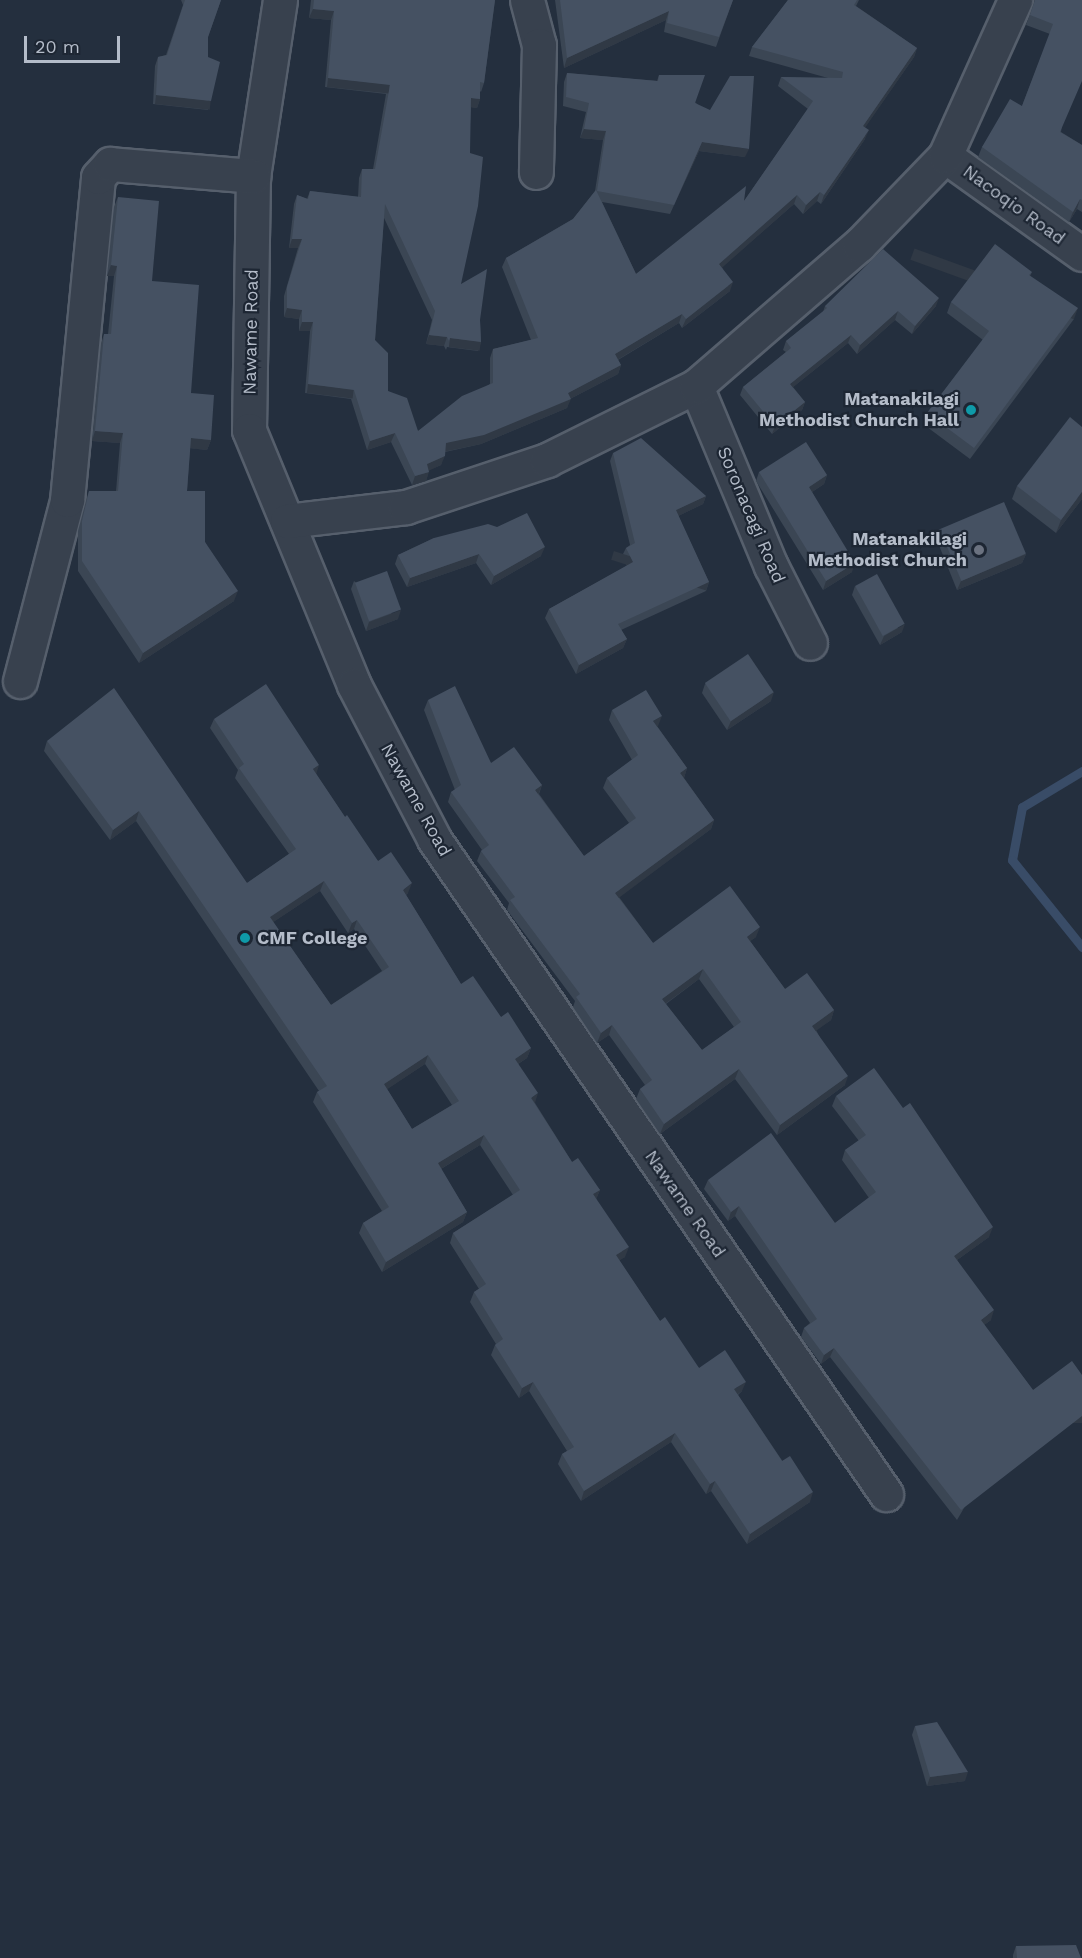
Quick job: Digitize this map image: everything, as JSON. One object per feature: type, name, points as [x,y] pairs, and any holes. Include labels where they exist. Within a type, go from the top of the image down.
[{"type":"street","name":"Nawame Road","points":[[280,0],[253,176],[249,430],[354,685],[434,839],[886,1494]]},
{"type":"street","points":[[527,0],[539,45],[536,172]]},
{"type":"street","points":[[286,521],[406,507],[547,460],[696,386],[859,245],[945,156],[1015,0]]},
{"type":"street","name":"Nacoqio Road","points":[[945,156],[1082,254]]},
{"type":"street","points":[[20,681],[66,500],[98,177],[110,164],[133,164],[253,176]]},
{"type":"street","name":"Soronacagi Road","points":[[696,386],[771,566],[810,643]]},
{"type":"building","points":[[185,0],[221,0],[208,37],[208,57],[220,62],[211,101],[156,95],[158,57],[167,55]]},
{"type":"building","points":[[314,0],[495,0],[484,83],[480,82],[480,99],[471,98],[470,153],[483,157],[478,206],[461,284],[487,269],[480,320],[481,342],[450,338],[449,341],[447,337],[429,335],[435,311],[385,204],[375,340],[388,353],[388,391],[407,398],[418,431],[462,396],[493,383],[493,349],[538,338],[506,258],[573,219],[596,190],[636,274],[746,186],[744,201],[813,101],[781,77],[842,78],[843,72],[752,47],[788,0],[857,0],[854,5],[917,48],[863,126],[869,130],[824,195],[820,192],[806,205],[797,195],[719,264],[733,282],[686,319],[682,314],[615,354],[621,365],[568,393],[571,399],[484,435],[446,443],[445,456],[427,464],[429,472],[415,476],[395,433],[370,441],[354,390],[308,384],[313,322],[302,322],[302,310],[287,308],[287,287],[302,239],[292,239],[297,195],[308,199],[310,191],[361,197],[362,169],[375,169],[390,85],[328,78],[334,11],[313,9]]},
{"type":"building","points":[[560,0],[733,0],[719,37],[667,23],[669,11],[567,58]]},
{"type":"building","points":[[1035,0],[1082,0],[1082,81],[1060,132],[1082,145],[1082,200],[1080,199],[1073,212],[982,147],[1010,99],[1022,106],[1053,24],[1030,15]]},
{"type":"building","points":[[567,73],[658,81],[659,75],[705,75],[695,103],[710,110],[730,76],[754,76],[749,149],[702,142],[674,205],[597,191],[606,131],[584,129],[589,103],[566,97]]},
{"type":"building","points":[[118,197],[159,201],[152,281],[199,285],[191,393],[214,395],[211,440],[191,438],[187,491],[205,491],[205,542],[238,591],[143,653],[82,561],[82,521],[89,491],[118,491],[123,433],[95,431],[104,334],[111,334],[117,266],[111,265]]},
{"type":"building","points":[[995,244],[1032,272],[1029,275],[1078,308],[974,448],[927,413],[989,331],[951,302]]},
{"type":"building","points":[[883,249],[939,298],[915,326],[898,311],[860,345],[851,335],[790,384],[805,402],[775,426],[743,387],[791,348],[786,341],[827,308],[825,306]]},
{"type":"building","points":[[1070,417],[1082,427],[1082,492],[1061,520],[1017,486]]},
{"type":"building","points":[[641,438],[706,496],[676,510],[709,582],[618,624],[627,639],[579,665],[549,609],[633,562],[626,548],[635,543],[613,453]]},
{"type":"building","points":[[806,442],[827,475],[809,487],[855,563],[826,581],[759,472]]},
{"type":"building","name":"Matanakilagi Methodist Church","points":[[1004,502],[1026,554],[961,581],[940,529]]},
{"type":"building","points":[[527,513],[545,547],[494,576],[479,554],[410,578],[398,555],[434,538],[488,524],[497,527]]},
{"type":"building","points":[[387,571],[401,610],[369,621],[355,583]]},
{"type":"building","points":[[877,574],[905,624],[883,636],[855,586]]},
{"type":"building","points":[[748,654],[774,692],[731,721],[705,683]]},
{"type":"building","points":[[266,684],[319,765],[313,769],[345,817],[347,815],[378,861],[391,852],[412,883],[403,890],[461,984],[473,976],[501,1017],[508,1012],[531,1048],[515,1059],[538,1093],[531,1098],[572,1162],[578,1158],[600,1190],[593,1194],[629,1247],[616,1255],[660,1321],[665,1317],[699,1368],[725,1350],[746,1382],[734,1389],[782,1461],[790,1456],[813,1492],[750,1534],[715,1481],[710,1484],[675,1433],[584,1491],[562,1454],[574,1447],[533,1382],[522,1388],[495,1345],[503,1339],[474,1292],[486,1284],[453,1233],[520,1190],[484,1135],[438,1163],[467,1212],[386,1262],[363,1223],[389,1207],[317,1092],[327,1086],[139,811],[113,830],[47,741],[114,688],[247,883],[296,849],[239,768],[244,764],[214,719]],"holes":[[[324,881],[352,923],[357,920],[389,967],[331,1005],[270,917]],[[428,1055],[459,1101],[412,1129],[384,1084]]]},
{"type":"building","points":[[455,686],[491,763],[514,747],[542,785],[535,790],[584,856],[636,818],[607,778],[638,755],[612,710],[646,690],[662,716],[653,721],[687,768],[680,773],[714,820],[615,893],[653,943],[730,886],[760,927],[747,937],[785,989],[807,973],[834,1010],[812,1026],[848,1076],[780,1125],[739,1069],[664,1124],[640,1089],[652,1080],[612,1025],[601,1033],[576,997],[580,994],[510,900],[515,897],[481,851],[489,845],[451,792],[461,785],[428,700]],"holes":[[[703,969],[741,1022],[702,1050],[662,999]]]},
{"type":"building","points":[[874,1068],[903,1108],[910,1103],[993,1227],[954,1256],[994,1310],[981,1320],[1033,1390],[1072,1361],[1082,1375],[1082,1416],[961,1510],[834,1348],[824,1355],[804,1328],[817,1319],[739,1206],[731,1212],[708,1180],[771,1133],[835,1223],[876,1192],[845,1150],[866,1135],[836,1096]]},
{"type":"building","points":[[937,1722],[968,1772],[930,1777],[915,1726]]},
{"type":"building","points":[[1076,1945],[1081,1958],[1017,1958],[1016,1946]]},
{"type":"waterway","points":[[1082,771],[1022,807],[1012,860],[1082,947]]},
{"type":"place","name":"Matanakilagi Methodist Church Hall","points":[[971,410]]},
{"type":"place","name":"Matanakilagi Methodist Church","points":[[979,550]]},
{"type":"place","name":"CMF College","points":[[245,938]]}]
